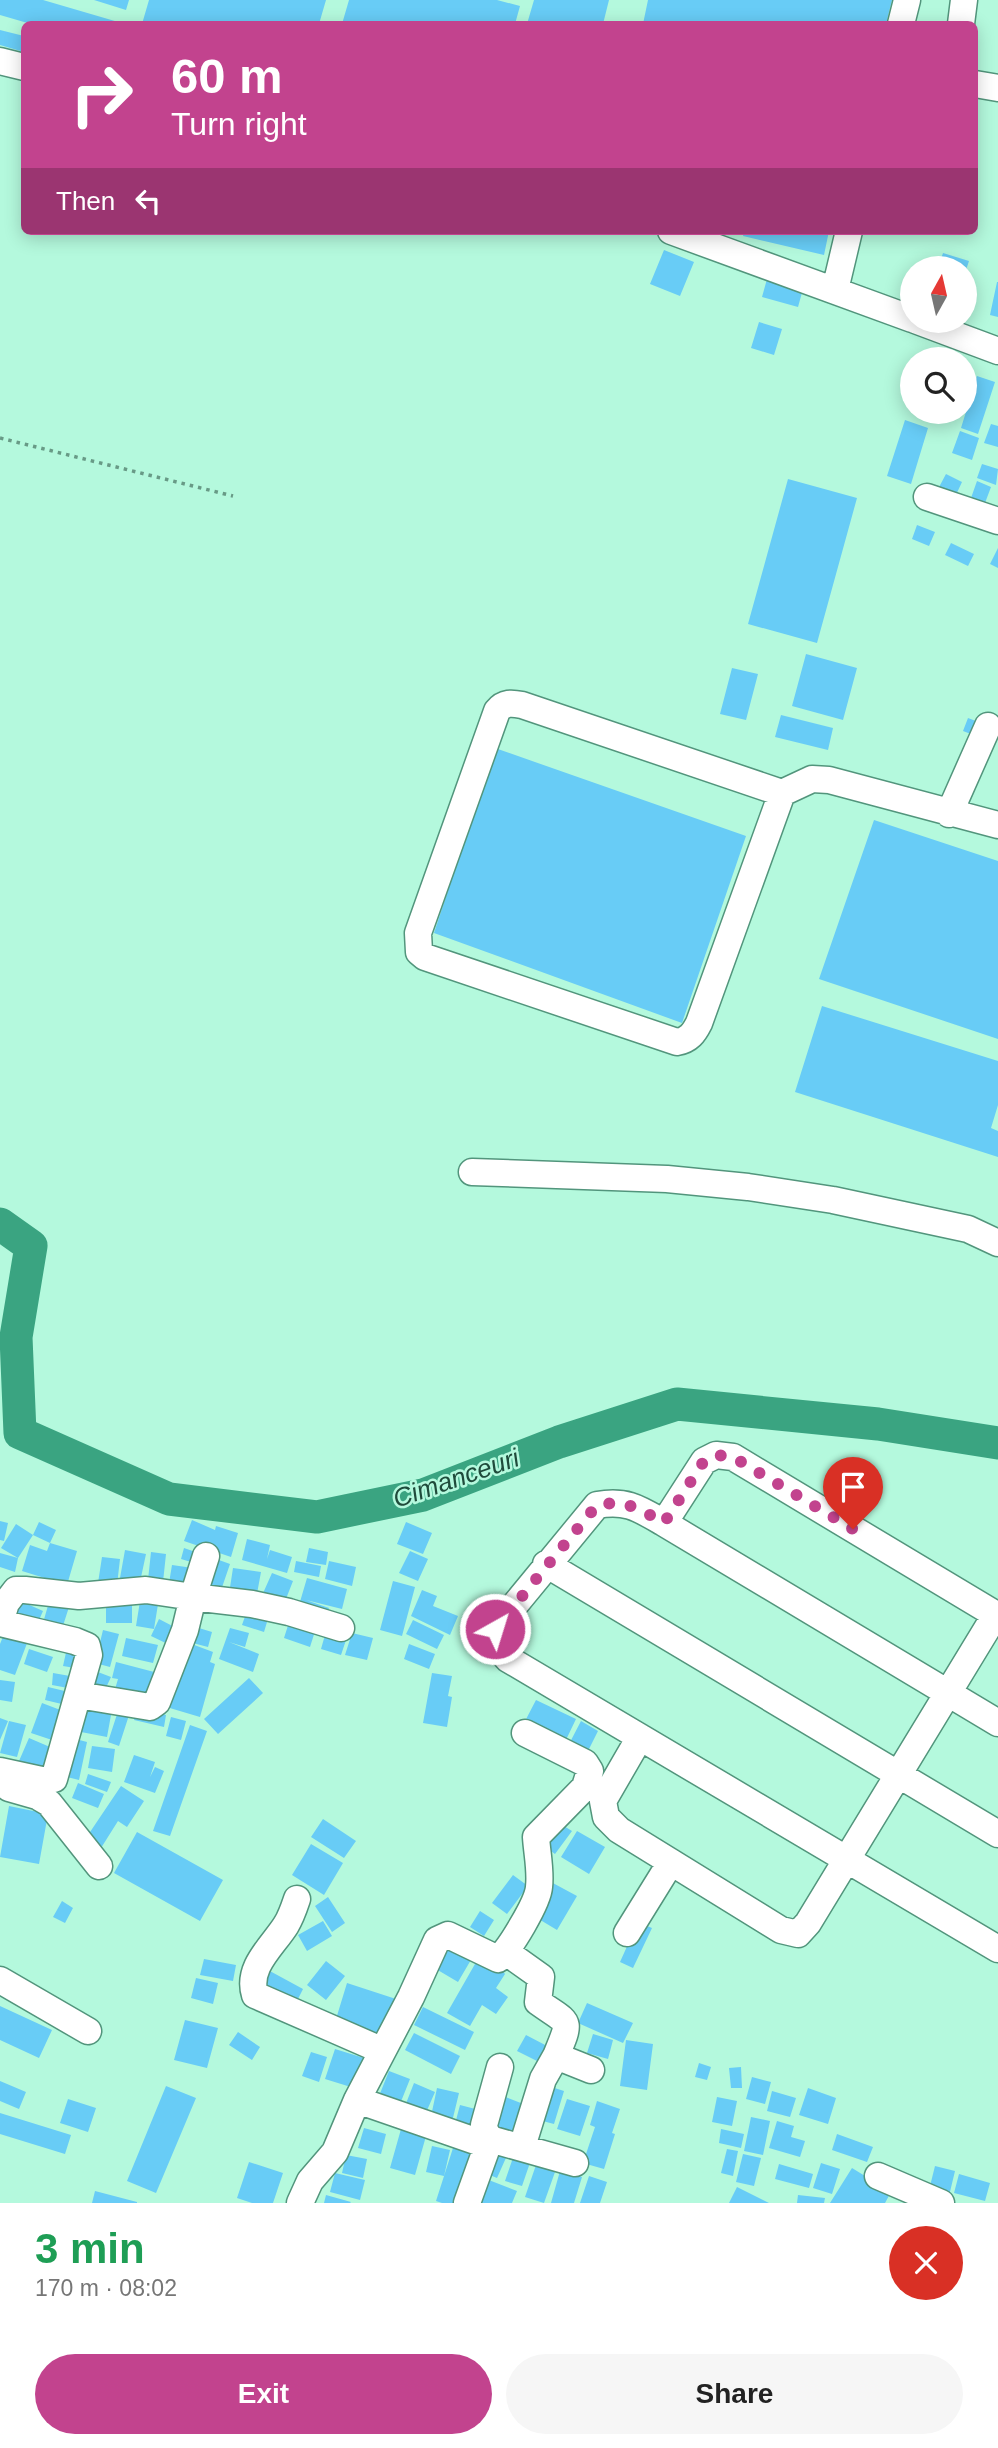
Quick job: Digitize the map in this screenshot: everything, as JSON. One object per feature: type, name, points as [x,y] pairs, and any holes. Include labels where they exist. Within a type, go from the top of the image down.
[{"type":"street","points":[[902,21],[906,0]]},
{"type":"street","points":[[961,21],[964,0]]},
{"type":"street","points":[[0,61],[21,66]]},
{"type":"street","points":[[978,85],[998,88]]},
{"type":"street","points":[[682,235],[900,315]]},
{"type":"street","points":[[835,290],[848,235]]},
{"type":"street","points":[[949,333],[998,351]]},
{"type":"street","points":[[927,497],[996,515]]},
{"type":"street","points":[[782,793],[699,1023],[694,1033],[685,1041],[677,1042],[419,953],[418,933],[497,711],[505,704],[522,705],[782,793],[812,779],[829,780],[998,825]]},
{"type":"street","points":[[950,814],[988,726]]},
{"type":"street","points":[[472,1172],[667,1179],[748,1187],[833,1200],[968,1229],[998,1243]]},
{"type":"street","points":[[640,1737],[603,1801],[606,1817],[619,1830],[781,1930],[798,1934],[808,1923],[997,1615],[733,1457],[716,1455],[704,1461],[664,1523]]},
{"type":"street","points":[[998,1723],[631,1504],[615,1502],[597,1505],[495,1629],[495,1644],[508,1659],[998,1949]]},
{"type":"street","points":[[78,1695],[150,1707],[157,1702],[185,1630],[206,1556]]},
{"type":"street","points":[[546,1564],[998,1834]]},
{"type":"street","points":[[0,1771],[46,1781],[54,1779],[89,1655],[87,1646],[75,1641],[0,1622],[6,1603],[16,1590],[79,1596],[146,1590],[252,1604],[341,1628]]},
{"type":"street","points":[[300,2203],[310,2182],[335,2152],[381,2050],[411,1997],[437,1940],[448,1935],[498,1959],[506,1952],[538,1895],[540,1882],[536,1837],[585,1787],[590,1776],[585,1763],[525,1733]]},
{"type":"street","points":[[0,1786],[23,1791],[49,1803],[99,1866]]},
{"type":"street","points":[[627,1933],[671,1862]]},
{"type":"street","points":[[297,1899],[288,1922],[260,1960],[253,1982],[255,1995],[381,2050]]},
{"type":"street","points":[[506,1952],[541,1977],[538,2002],[562,2017],[567,2029],[543,2079],[523,2147]]},
{"type":"street","points":[[0,1980],[88,2031]]},
{"type":"street","points":[[556,2056],[591,2070]]},
{"type":"street","points":[[467,2203],[489,2142],[484,2125],[500,2067]]},
{"type":"street","points":[[357,2100],[489,2142],[523,2147],[575,2163]]},
{"type":"street","points":[[878,2176],[941,2203]]},
{"type":"path","points":[[0,438],[233,496]]},
{"type":"building","points":[[0,0],[43,0],[115,21],[21,21],[0,15]]},
{"type":"building","points":[[94,0],[129,0],[126,10]]},
{"type":"building","points":[[149,0],[326,0],[320,21],[143,21]]},
{"type":"building","points":[[349,0],[497,0],[520,6],[516,21],[343,21]]},
{"type":"building","points":[[534,0],[609,0],[604,21],[528,21]]},
{"type":"building","points":[[648,0],[892,0],[887,21],[644,21]]},
{"type":"building","points":[[0,30],[21,35],[21,51],[0,45]]},
{"type":"building","points":[[743,235],[828,235],[824,255]]},
{"type":"building","points":[[664,250],[694,262],[680,296],[650,284]]},
{"type":"building","points":[[767,279],[803,289],[798,307],[762,297]]},
{"type":"building","points":[[998,282],[998,317],[990,315]]},
{"type":"building","points":[[759,322],[782,329],[774,355],[751,348]]},
{"type":"building","points":[[977,376],[995,382],[978,434],[961,428],[962,424],[977,424]]},
{"type":"building","points":[[904,424],[928,428],[911,484],[887,476]]},
{"type":"building","points":[[991,424],[998,426],[998,447],[984,443]]},
{"type":"building","points":[[960,431],[979,438],[972,460],[952,453]]},
{"type":"building","points":[[982,464],[998,469],[996,485],[977,478]]},
{"type":"building","points":[[946,474],[962,482],[955,497],[938,489]]},
{"type":"building","points":[[788,479],[857,498],[817,643],[748,624]]},
{"type":"building","points":[[977,481],[991,487],[985,503],[971,498]]},
{"type":"building","points":[[917,525],[935,532],[929,546],[912,539]]},
{"type":"building","points":[[951,543],[974,554],[968,566],[945,555]]},
{"type":"building","points":[[998,548],[998,568],[990,564]]},
{"type":"building","points":[[806,654],[857,668],[843,720],[792,706]]},
{"type":"building","points":[[732,668],[758,674],[746,720],[720,714]]},
{"type":"building","points":[[781,715],[833,728],[828,750],[775,737]]},
{"type":"building","points":[[968,718],[981,723],[976,736],[963,731]]},
{"type":"building","points":[[495,748],[746,836],[682,1023],[434,933]]},
{"type":"building","points":[[874,820],[998,861],[998,1039],[819,979]]},
{"type":"building","points":[[822,1006],[998,1061],[998,1105],[991,1128],[998,1131],[998,1157],[795,1092]]},
{"type":"building","points":[[192,1520],[215,1530],[216,1526],[238,1533],[231,1557],[184,1541]]},
{"type":"building","points":[[0,1521],[8,1523],[4,1541],[0,1540]]},
{"type":"building","points":[[39,1522],[56,1530],[50,1543],[33,1535]]},
{"type":"building","points":[[406,1522],[432,1533],[423,1554],[397,1544]]},
{"type":"building","points":[[16,1524],[33,1535],[18,1558],[1,1548]]},
{"type":"building","points":[[247,1539],[270,1545],[267,1559],[270,1550],[292,1557],[287,1573],[242,1560]]},
{"type":"building","points":[[50,1543],[77,1551],[67,1585],[22,1571],[30,1545],[47,1551]]},
{"type":"building","points":[[184,1548],[204,1555],[201,1565],[181,1559]]},
{"type":"building","points":[[309,1548],[328,1552],[326,1565],[306,1562]]},
{"type":"building","points":[[125,1550],[146,1554],[140,1582],[120,1578]]},
{"type":"building","points":[[410,1551],[428,1559],[418,1581],[399,1573]]},
{"type":"building","points":[[151,1552],[166,1554],[163,1582],[148,1580]]},
{"type":"building","points":[[0,1553],[18,1558],[15,1572],[0,1567]]},
{"type":"building","points":[[208,1556],[230,1564],[218,1599],[196,1591]]},
{"type":"building","points":[[102,1557],[120,1559],[117,1585],[98,1583]]},
{"type":"building","points":[[296,1561],[321,1566],[319,1577],[294,1572]]},
{"type":"building","points":[[329,1561],[356,1567],[352,1586],[325,1579]]},
{"type":"building","points":[[172,1565],[193,1568],[190,1587],[169,1583]]},
{"type":"building","points":[[233,1568],[261,1572],[256,1599],[229,1594]]},
{"type":"building","points":[[272,1573],[293,1581],[282,1609],[260,1600]]},
{"type":"building","points":[[307,1578],[347,1589],[342,1609],[306,1600],[329,1608],[324,1622],[297,1612]]},
{"type":"building","points":[[393,1581],[415,1587],[402,1636],[380,1630]]},
{"type":"building","points":[[422,1590],[437,1596],[433,1606],[458,1616],[450,1635],[411,1616]]},
{"type":"building","points":[[141,1595],[159,1598],[154,1629],[136,1626]]},
{"type":"building","points":[[16,1599],[43,1611],[36,1627],[9,1615]]},
{"type":"building","points":[[106,1600],[132,1600],[132,1623],[106,1623]]},
{"type":"building","points":[[49,1602],[69,1607],[60,1635],[41,1630]]},
{"type":"building","points":[[249,1605],[270,1612],[264,1632],[242,1625]]},
{"type":"building","points":[[291,1616],[317,1625],[310,1647],[284,1638]]},
{"type":"building","points":[[159,1619],[182,1631],[174,1647],[151,1636]]},
{"type":"building","points":[[413,1620],[444,1635],[437,1649],[406,1634]]},
{"type":"building","points":[[189,1625],[212,1632],[208,1647],[185,1641]]},
{"type":"building","points":[[230,1628],[249,1633],[245,1647],[229,1642],[259,1654],[253,1672],[219,1659]]},
{"type":"building","points":[[327,1628],[348,1634],[341,1655],[321,1649]]},
{"type":"building","points":[[6,1629],[29,1638],[15,1675],[0,1670],[0,1644]]},
{"type":"building","points":[[103,1630],[119,1634],[110,1667],[95,1663]]},
{"type":"building","points":[[352,1633],[373,1638],[367,1660],[345,1655]]},
{"type":"building","points":[[126,1638],[158,1645],[153,1663],[122,1656]]},
{"type":"building","points":[[189,1643],[213,1652],[210,1662],[215,1664],[200,1717],[163,1706]]},
{"type":"building","points":[[409,1644],[435,1654],[429,1669],[404,1659]]},
{"type":"building","points":[[67,1648],[85,1652],[81,1669],[63,1666]]},
{"type":"building","points":[[29,1649],[53,1657],[47,1672],[24,1664]]},
{"type":"building","points":[[116,1662],[158,1673],[148,1705],[113,1696],[118,1679],[112,1678]]},
{"type":"building","points":[[90,1669],[111,1677],[104,1692],[84,1684]]},
{"type":"building","points":[[53,1673],[70,1676],[68,1688],[52,1685]]},
{"type":"building","points":[[432,1673],[452,1676],[447,1727],[423,1723]]},
{"type":"building","points":[[249,1678],[263,1693],[218,1734],[204,1719]]},
{"type":"building","points":[[0,1680],[15,1682],[12,1702],[0,1700]]},
{"type":"building","points":[[48,1687],[73,1693],[70,1706],[45,1700]]},
{"type":"building","points":[[87,1699],[113,1704],[107,1737],[81,1732]]},
{"type":"building","points":[[536,1700],[576,1719],[564,1744],[523,1725]]},
{"type":"building","points":[[42,1703],[63,1711],[52,1740],[31,1733]]},
{"type":"building","points":[[120,1705],[131,1709],[119,1746],[108,1742]]},
{"type":"building","points":[[137,1707],[166,1715],[164,1727],[134,1720]]},
{"type":"building","points":[[171,1717],[186,1721],[181,1740],[166,1736]]},
{"type":"building","points":[[0,1718],[8,1721],[0,1740]]},
{"type":"building","points":[[9,1721],[26,1725],[17,1757],[0,1753]]},
{"type":"building","points":[[581,1721],[598,1731],[585,1757],[567,1748]]},
{"type":"building","points":[[190,1725],[207,1731],[170,1836],[153,1831]]},
{"type":"building","points":[[29,1738],[57,1750],[47,1773],[19,1761]]},
{"type":"building","points":[[72,1738],[87,1742],[79,1780],[59,1775]]},
{"type":"building","points":[[92,1746],[115,1749],[112,1772],[88,1768]]},
{"type":"building","points":[[134,1755],[155,1762],[150,1777],[155,1767],[164,1771],[155,1793],[124,1782]]},
{"type":"building","points":[[88,1774],[111,1782],[107,1792],[85,1784]]},
{"type":"building","points":[[78,1783],[104,1794],[98,1808],[72,1798]]},
{"type":"building","points":[[121,1786],[144,1801],[127,1827],[118,1821],[101,1848],[86,1838]]},
{"type":"building","points":[[9,1806],[48,1814],[39,1864],[0,1857]]},
{"type":"building","points":[[323,1819],[356,1841],[344,1858],[311,1837]]},
{"type":"building","points":[[559,1823],[572,1831],[555,1854],[543,1845]]},
{"type":"building","points":[[577,1831],[605,1847],[589,1874],[561,1857]]},
{"type":"building","points":[[137,1832],[223,1880],[200,1921],[114,1873]]},
{"type":"building","points":[[311,1844],[343,1863],[324,1895],[292,1875]]},
{"type":"building","points":[[513,1875],[528,1886],[507,1914],[492,1903]]},
{"type":"building","points":[[551,1882],[577,1896],[557,1930],[532,1915]]},
{"type":"building","points":[[328,1897],[345,1923],[332,1932],[315,1906]]},
{"type":"building","points":[[62,1901],[73,1908],[65,1923],[53,1917]]},
{"type":"building","points":[[480,1911],[494,1920],[484,1936],[470,1927]]},
{"type":"building","points":[[323,1921],[332,1936],[307,1951],[298,1935]]},
{"type":"building","points":[[638,1922],[652,1928],[633,1968],[620,1962]]},
{"type":"building","points":[[453,1940],[475,1953],[458,1982],[436,1969]]},
{"type":"building","points":[[479,1957],[505,1974],[496,1988],[508,1997],[496,2014],[482,2005],[470,2026],[447,2013]]},
{"type":"building","points":[[204,1959],[236,1965],[233,1981],[200,1975]]},
{"type":"building","points":[[326,1961],[345,1976],[326,2000],[307,1985]]},
{"type":"building","points":[[268,1970],[303,1989],[294,2007],[258,1989]]},
{"type":"building","points":[[196,1978],[218,1983],[213,2004],[191,1998]]},
{"type":"building","points":[[347,1983],[396,1999],[384,2035],[336,2019]]},
{"type":"building","points":[[587,2003],[633,2023],[623,2043],[578,2023]]},
{"type":"building","points":[[0,2006],[52,2030],[39,2058],[0,2040]]},
{"type":"building","points":[[423,2007],[474,2032],[465,2050],[414,2025]]},
{"type":"building","points":[[185,2020],[218,2028],[207,2068],[174,2060]]},
{"type":"building","points":[[238,2032],[260,2047],[252,2060],[229,2045]]},
{"type":"building","points":[[414,2033],[460,2056],[451,2074],[405,2050]]},
{"type":"building","points":[[593,2034],[613,2040],[608,2059],[587,2053]]},
{"type":"building","points":[[526,2035],[549,2047],[541,2063],[517,2051]]},
{"type":"building","points":[[626,2040],[653,2044],[647,2090],[620,2086]]},
{"type":"building","points":[[335,2049],[364,2058],[354,2088],[325,2079]]},
{"type":"building","points":[[311,2052],[327,2057],[319,2082],[302,2076]]},
{"type":"building","points":[[699,2063],[711,2067],[707,2080],[695,2077]]},
{"type":"building","points":[[741,2067],[742,2088],[731,2088],[729,2068]]},
{"type":"building","points":[[389,2071],[410,2079],[400,2104],[379,2096]]},
{"type":"building","points":[[752,2077],[771,2082],[765,2104],[746,2099]]},
{"type":"building","points":[[0,2081],[26,2092],[19,2109],[0,2101]]},
{"type":"building","points":[[414,2083],[435,2092],[425,2115],[405,2106]]},
{"type":"building","points":[[545,2085],[564,2091],[554,2124],[535,2119]]},
{"type":"building","points":[[166,2086],[196,2098],[156,2193],[127,2181]]},
{"type":"building","points":[[437,2088],[459,2093],[451,2126],[430,2121]]},
{"type":"building","points":[[808,2088],[836,2098],[828,2124],[799,2115]]},
{"type":"building","points":[[772,2091],[796,2098],[790,2117],[767,2111]]},
{"type":"building","points":[[498,2094],[531,2107],[519,2136],[486,2123]]},
{"type":"building","points":[[717,2097],[737,2101],[732,2126],[712,2122]]},
{"type":"building","points":[[68,2099],[96,2108],[88,2132],[60,2123]]},
{"type":"building","points":[[567,2099],[590,2106],[580,2136],[557,2129]]},
{"type":"building","points":[[597,2101],[620,2109],[604,2169],[583,2163],[595,2127],[590,2125]]},
{"type":"building","points":[[460,2105],[483,2111],[478,2130],[455,2124]]},
{"type":"building","points":[[0,2113],[71,2135],[65,2154],[0,2134]]},
{"type":"building","points":[[751,2117],[770,2121],[763,2155],[744,2151]]},
{"type":"building","points":[[777,2121],[794,2126],[791,2137],[805,2141],[800,2157],[769,2148]]},
{"type":"building","points":[[403,2122],[428,2129],[415,2175],[390,2168]]},
{"type":"building","points":[[364,2128],[386,2134],[381,2154],[358,2148]]},
{"type":"building","points":[[721,2129],[744,2134],[741,2148],[719,2143]]},
{"type":"building","points":[[837,2134],[873,2147],[867,2162],[832,2150]]},
{"type":"building","points":[[492,2144],[509,2151],[497,2178],[480,2171]]},
{"type":"building","points":[[432,2146],[450,2150],[444,2176],[426,2172]]},
{"type":"building","points":[[453,2148],[478,2156],[463,2203],[442,2203],[436,2201]]},
{"type":"building","points":[[516,2149],[533,2154],[522,2186],[505,2181]]},
{"type":"building","points":[[727,2149],[738,2151],[733,2176],[721,2173]]},
{"type":"building","points":[[743,2154],[761,2158],[754,2186],[736,2182]]},
{"type":"building","points":[[346,2155],[367,2159],[363,2178],[342,2173]]},
{"type":"building","points":[[249,2162],[283,2173],[273,2203],[252,2203],[237,2198]]},
{"type":"building","points":[[821,2163],[840,2169],[832,2194],[813,2188]]},
{"type":"building","points":[[779,2164],[813,2174],[809,2188],[775,2179]]},
{"type":"building","points":[[536,2165],[555,2172],[544,2203],[525,2197]]},
{"type":"building","points":[[935,2166],[955,2171],[949,2196],[929,2190]]},
{"type":"building","points":[[852,2168],[891,2192],[885,2203],[830,2203]]},
{"type":"building","points":[[560,2171],[582,2177],[574,2203],[551,2203]]},
{"type":"building","points":[[335,2173],[365,2180],[360,2200],[330,2192]]},
{"type":"building","points":[[959,2174],[990,2183],[985,2201],[954,2193]]},
{"type":"building","points":[[589,2176],[607,2182],[600,2203],[580,2203]]},
{"type":"building","points":[[481,2177],[517,2191],[512,2203],[471,2203]]},
{"type":"building","points":[[737,2187],[769,2203],[729,2203]]},
{"type":"building","points":[[95,2191],[137,2202],[137,2203],[92,2203]]},
{"type":"building","points":[[326,2195],[351,2202],[324,2203]]},
{"type":"building","points":[[798,2195],[825,2198],[824,2203],[797,2203]]},
{"type":"waterway","name":"Cimanceuri","points":[[0,1224],[31,1246],[16,1337],[20,1433],[169,1499],[317,1517],[423,1495],[559,1442],[677,1404],[878,1424],[998,1443]]},
{"type":"route","points":[[495,1629],[597,1505],[615,1502],[631,1504],[664,1523],[704,1461],[716,1455],[733,1457],[853,1529]]}]
